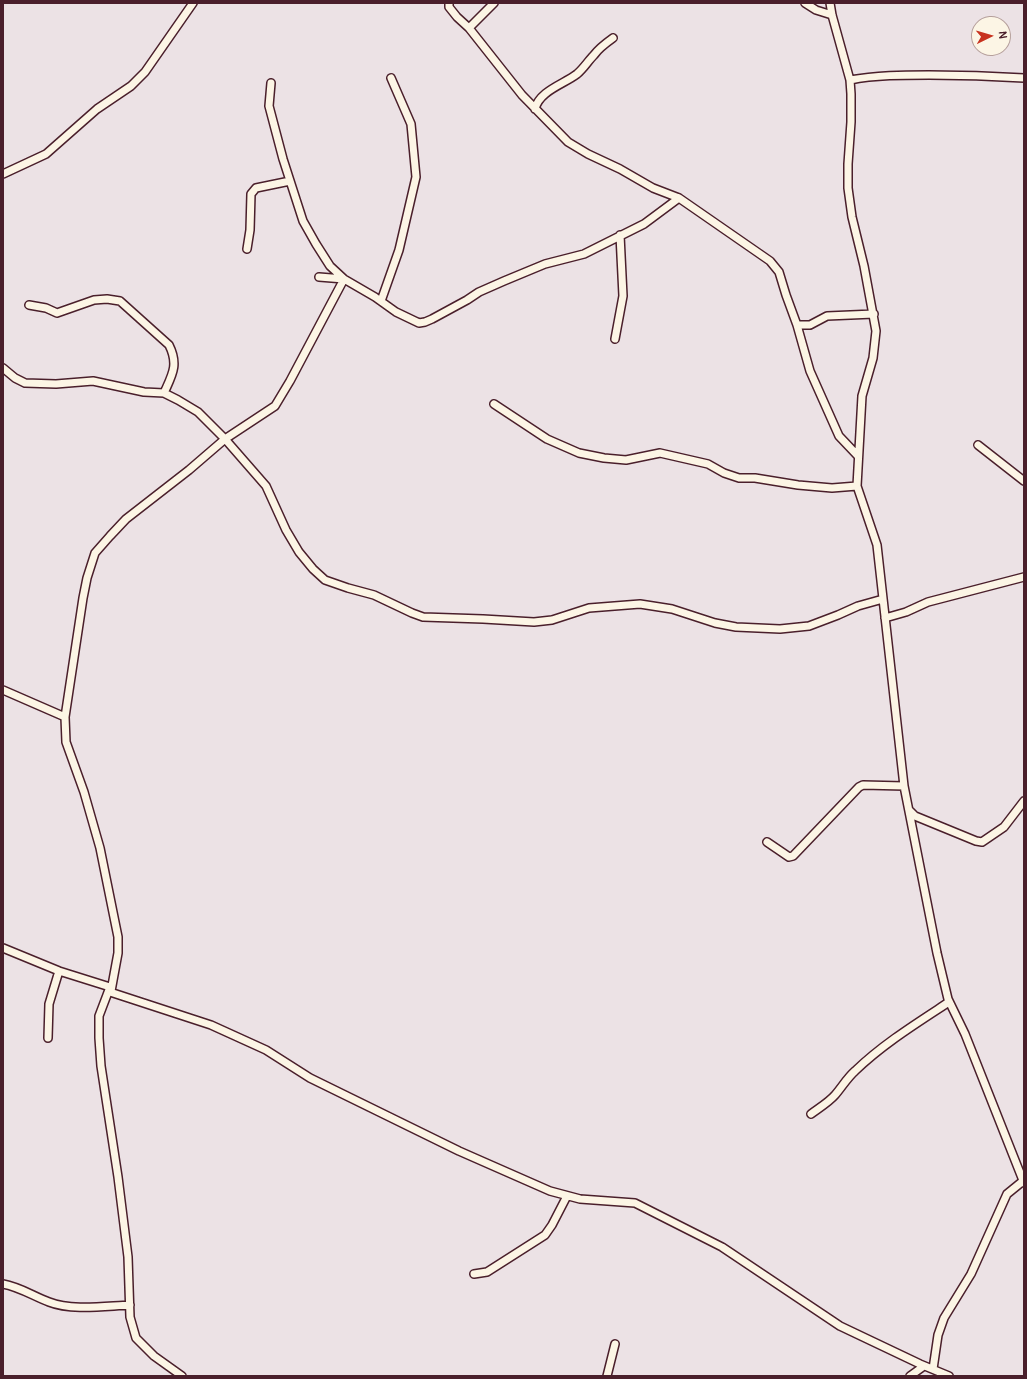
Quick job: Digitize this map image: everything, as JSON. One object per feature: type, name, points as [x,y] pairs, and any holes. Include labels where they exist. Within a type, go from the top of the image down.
[{"type":"street","points":[[3,174],[46,154],[97,109],[131,86],[145,72],[193,3]]},
{"type":"street","points":[[449,3],[449,8],[456,17],[469,28],[535,109],[568,142],[653,188],[679,198],[770,261],[779,272],[797,325],[810,371],[839,436],[858,456]]},
{"type":"street","points":[[469,28],[494,3]]},
{"type":"street","points":[[805,3],[816,10],[832,15]]},
{"type":"street","points":[[830,3],[850,80],[852,94],[848,188],[852,217],[864,266],[876,331],[872,358],[862,396],[857,486],[877,545],[904,786],[937,953],[949,1002],[965,1034],[1024,1182],[1007,1194],[971,1274],[944,1318],[938,1334],[933,1369]]},
{"type":"street","points":[[535,109],[536,103],[547,92],[577,74],[584,68],[598,50],[612,38]]},
{"type":"street","points":[[850,80],[863,77],[908,75],[1024,78]]},
{"type":"street","points":[[381,301],[399,250],[416,177],[411,124],[391,78]]},
{"type":"street","points":[[271,83],[269,106],[303,221],[316,244],[330,266],[344,279],[406,318],[419,323],[425,322],[448,311],[479,292],[545,264],[584,254],[644,224],[679,198]]},
{"type":"street","points":[[247,248],[250,230],[251,194],[256,188],[290,181]]},
{"type":"street","points":[[614,339],[623,296],[620,235]]},
{"type":"street","points":[[319,277],[344,279]]},
{"type":"street","points":[[182,1376],[154,1356],[136,1338],[130,1317],[128,1257],[99,1038],[99,1016],[110,989],[118,953],[118,937],[100,848],[84,792],[66,742],[66,717],[83,598],[87,578],[95,554],[126,519],[189,470],[225,439],[275,406],[290,381],[344,279]]},
{"type":"street","points":[[29,305],[46,308],[58,313],[94,300],[107,299],[120,301],[169,345],[172,350],[175,362],[174,370],[164,393]]},
{"type":"street","points":[[797,325],[810,325],[828,316],[874,314]]},
{"type":"street","points":[[3,368],[15,378],[25,383],[56,384],[93,382],[144,392],[164,393],[178,400],[198,412],[225,439],[266,486],[286,530],[299,552],[313,569],[325,580],[348,588],[374,594],[412,614],[423,617],[534,622],[552,620],[589,608],[640,604],[672,609],[715,623],[736,627],[780,629],[809,626],[858,606],[883,600]]},
{"type":"street","points":[[494,404],[547,439],[579,453],[604,458],[626,460],[660,453],[708,464],[724,473],[739,478],[755,478],[832,488],[857,486]]},
{"type":"street","points":[[978,446],[1024,481]]},
{"type":"street","points":[[886,618],[906,612],[928,602],[1024,576]]},
{"type":"street","points":[[3,690],[66,717]]},
{"type":"street","points":[[768,842],[789,857],[794,856],[859,787],[863,785],[904,786]]},
{"type":"street","points":[[909,810],[916,816],[976,841],[982,842],[1004,827],[1024,800]]},
{"type":"street","points":[[4,950],[211,1025],[259,1047],[310,1078],[459,1151],[550,1191],[580,1199],[635,1203],[722,1247],[840,1326],[924,1366],[950,1376]]},
{"type":"street","points":[[48,1038],[49,1004],[60,971]]},
{"type":"street","points":[[811,1114],[834,1096],[854,1071],[904,1032],[949,1002]]},
{"type":"street","points":[[474,1274],[487,1272],[545,1235],[567,1196]]},
{"type":"street","points":[[3,1284],[23,1290],[50,1303],[74,1307],[130,1305]]},
{"type":"street","points":[[607,1376],[615,1344]]},
{"type":"street","points":[[910,1376],[924,1366]]}]
